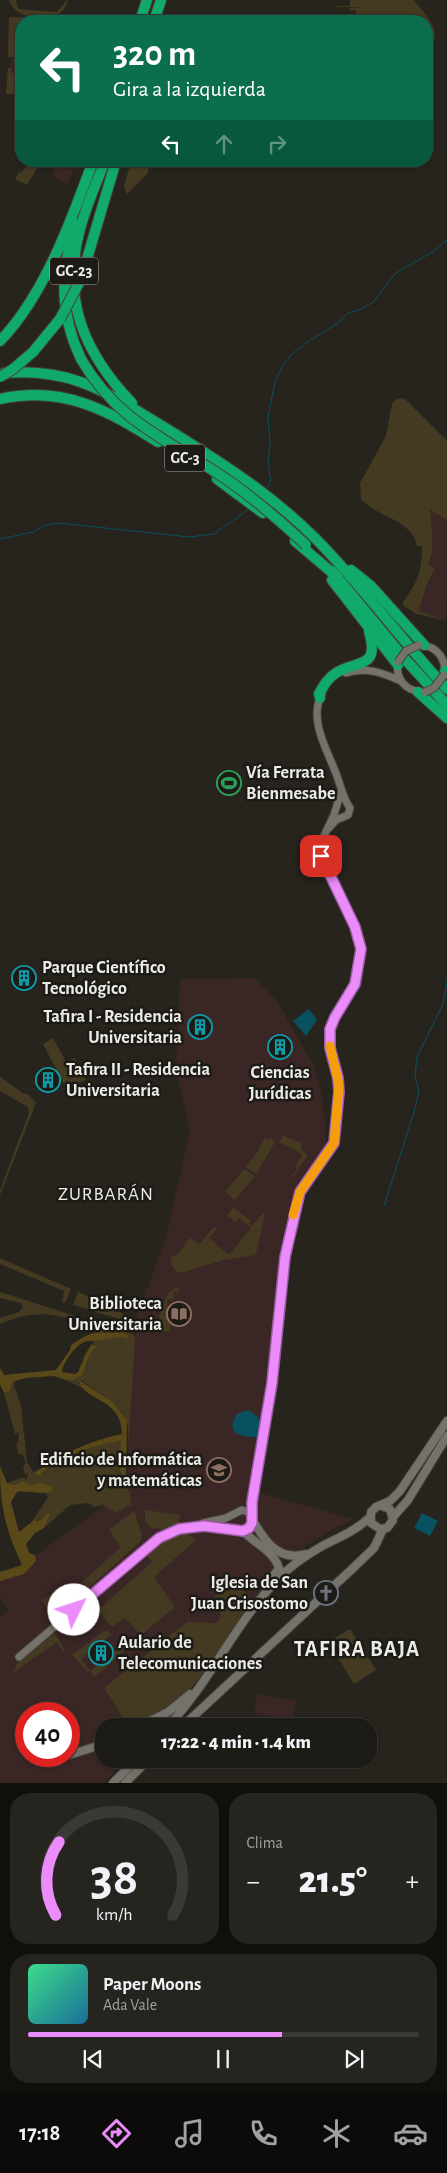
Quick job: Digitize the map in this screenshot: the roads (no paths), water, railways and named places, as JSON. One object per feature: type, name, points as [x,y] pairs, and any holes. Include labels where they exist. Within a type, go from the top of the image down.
[{"type":"highway","points":[[142,15],[147,0]]},
{"type":"highway","points":[[156,15],[161,0]]},
{"type":"highway","name":"GC-23","points":[[91,167],[80,198],[67,251],[63,297],[67,322],[81,359],[104,394],[132,420],[221,476],[258,504],[305,546]]},
{"type":"highway","name":"GC-23","points":[[103,167],[80,228],[74,260],[75,299],[83,331],[90,348],[109,378],[140,412]]},
{"type":"highway","points":[[0,375],[13,370],[33,352],[60,320],[81,280],[114,167]]},
{"type":"highway","points":[[0,341],[18,320],[41,283],[80,198]]},
{"type":"highway","name":"GC-3","points":[[0,375],[27,371],[52,374],[92,385],[214,458],[259,490],[314,536],[341,564],[447,689]]},
{"type":"highway","name":"GC-3","points":[[0,399],[51,396],[78,401],[116,416],[219,480],[305,546]]},
{"type":"highway","points":[[305,546],[336,576],[403,657],[447,705]]},
{"type":"highway","points":[[305,546],[398,665]]},
{"type":"highway","points":[[341,564],[372,586],[421,645]]},
{"type":"highway","points":[[320,698],[319,694],[328,679],[338,671],[366,662],[370,657],[372,644],[368,628]]},
{"type":"highway","points":[[422,692],[447,718]]},
{"type":"main road","points":[[156,1718],[184,1701],[279,1578],[314,1551],[359,1527],[370,1517],[373,1510],[382,1506],[400,1491],[447,1421]]},
{"type":"main road","points":[[370,1517],[375,1527],[383,1529],[390,1526],[393,1517],[408,1500],[447,1436]]},
{"type":"main road","points":[[382,1506],[390,1509],[393,1517]]},
{"type":"main road","points":[[252,1518],[269,1544],[283,1554],[298,1556],[314,1551]]},
{"type":"main road","points":[[193,1718],[374,1548],[383,1529]]},
{"type":"main road","points":[[175,1718],[198,1690],[233,1637],[244,1615],[278,1568],[271,1555],[239,1530]]},
{"type":"main road","points":[[80,1752],[95,1747]]},
{"type":"main road","points":[[113,1783],[128,1768]]},
{"type":"main road","points":[[125,1783],[140,1768]]},
{"type":"street","points":[[318,859],[322,840],[329,828],[336,820],[345,817],[350,812],[350,808],[341,792],[318,724],[317,710],[320,698],[326,687],[334,678],[344,673],[360,670],[385,674],[401,681],[406,687],[422,692],[434,688],[445,668],[434,649],[421,645],[406,651],[398,665],[385,674]]},
{"type":"street","points":[[398,665],[401,681]]},
{"type":"street","points":[[329,828],[341,792]]},
{"type":"street","points":[[318,859],[308,862],[304,854],[309,846],[314,846],[322,840]]},
{"type":"street","points":[[185,1528],[204,1526],[239,1530],[251,1526],[254,1488],[272,1383],[285,1257],[297,1199],[334,1143],[339,1092],[338,1078],[330,1048],[330,1029],[355,984],[358,975],[360,940],[325,866],[318,859]]},
{"type":"street","points":[[19,1657],[159,1538],[195,1524],[226,1518],[242,1510],[254,1488]]},
{"type":"street","points":[[242,1510],[248,1512],[252,1518]]},
{"type":"street","points":[[233,1514],[231,1522],[239,1530]]},
{"type":"water","points":[[309,1009],[317,1020],[306,1036],[293,1021]]},
{"type":"water","points":[[248,1410],[258,1417],[260,1423],[258,1437],[240,1435],[233,1430],[233,1421],[237,1414]]},
{"type":"water","points":[[422,1513],[438,1521],[430,1536],[414,1528]]},
{"type":"waterway","points":[[266,489],[271,481],[268,464],[270,444],[268,418],[275,381],[283,365],[292,354],[338,323],[348,313],[361,309],[373,302],[396,273],[434,251],[447,240]]},
{"type":"waterway","points":[[0,539],[33,532],[46,525],[59,523],[189,537],[214,534],[249,509]]},
{"type":"waterway","points":[[384,1206],[419,1091],[415,1077],[417,1057],[443,1004],[447,982]]},
{"type":"place","name":"Vía Ferrata Bienmesabe","points":[[229,783]]},
{"type":"place","name":"Parque Científico Tecnológico","points":[[24,978]]},
{"type":"place","name":"Tafira I - Residencia Universitaria","points":[[200,1027]]},
{"type":"place","name":"Ciencias Jurídicas","points":[[280,1047]]},
{"type":"place","name":"Tafira II - Residencia Universitaria","points":[[48,1080]]},
{"type":"place","name":"Biblioteca Universitaria","points":[[179,1314]]},
{"type":"place","name":"Edificio de Informática y matemáticas","points":[[219,1470]]},
{"type":"place","name":"Iglesia de San Juan Crisostomo","points":[[326,1593]]},
{"type":"place","name":"Aulario de Telecomunicaciones","points":[[101,1653]]},
{"type":"district","name":"ZURBARÁN","points":[[106,1194]]},
{"type":"district","name":"TAFIRA BAJA","points":[[357,1649]]}]
